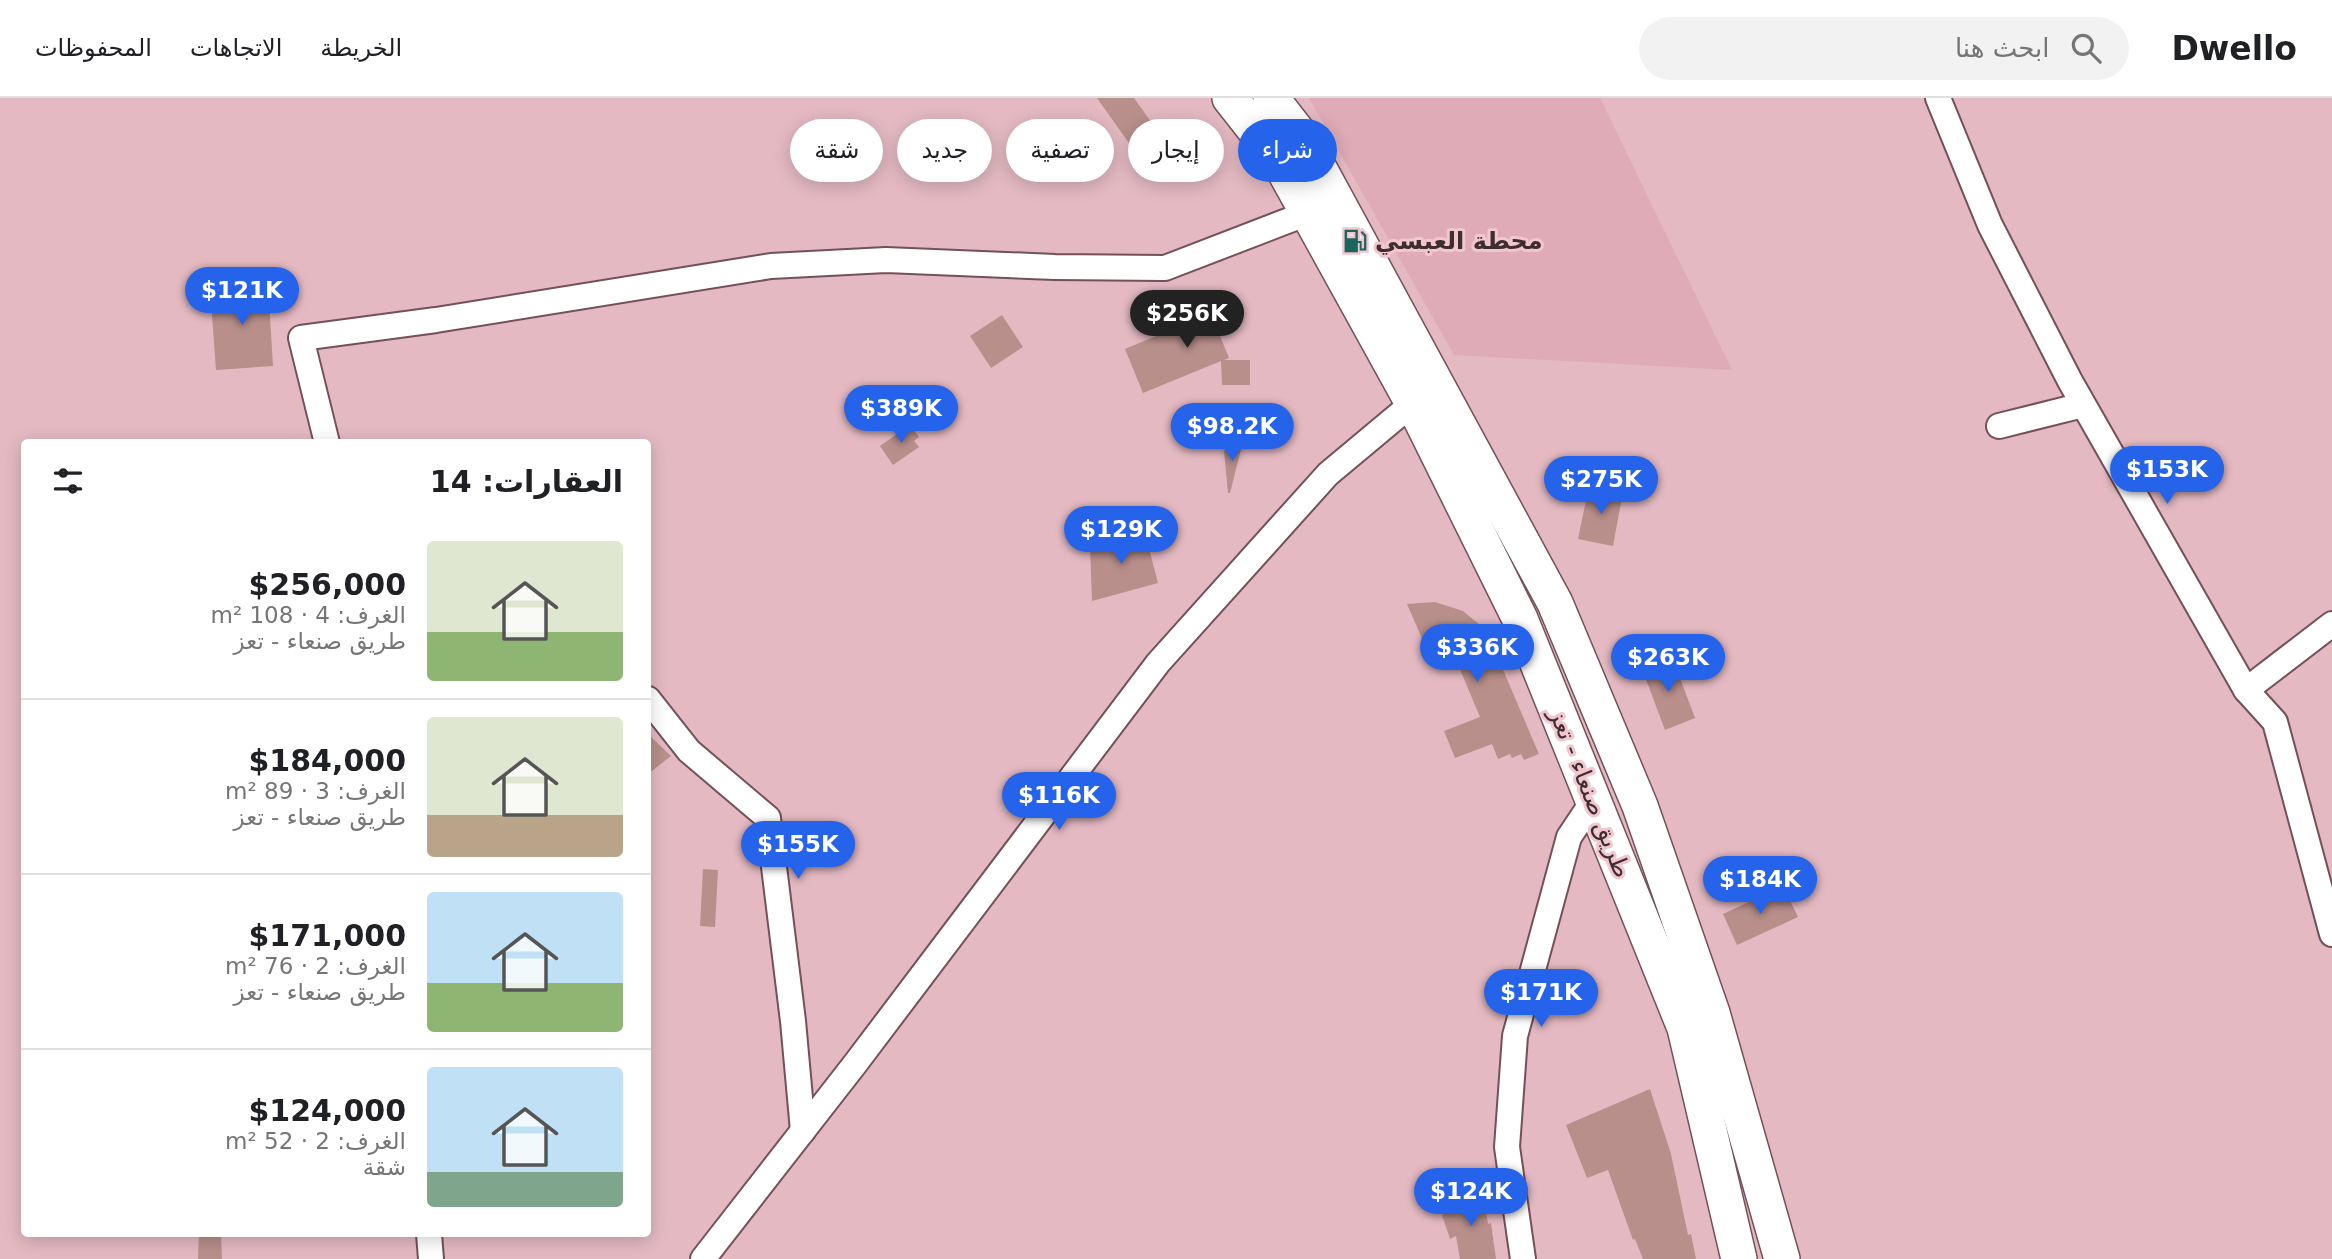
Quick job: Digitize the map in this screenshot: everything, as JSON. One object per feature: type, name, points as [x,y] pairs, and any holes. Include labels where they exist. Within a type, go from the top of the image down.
[{"type":"highway","name":"طريق صنعاء - تعز","points":[[1230,98],[1278,159],[1413,403],[1520,619],[1685,1028],[1739,1259]]},
{"type":"highway","name":"طريق صنعاء - تعز","points":[[1271,98],[1303,139],[1555,603],[1640,806],[1708,1000],[1782,1259]]},
{"type":"street","points":[[1937,98],[1990,225],[2083,405],[2246,690],[2275,722],[2332,934]]},
{"type":"street","points":[[326,439],[301,338],[436,320],[771,267],[886,260],[1055,267],[1165,268],[1308,213]]},
{"type":"street","points":[[703,1259],[1158,663],[1328,474],[1413,403]]},
{"type":"street","points":[[1998,426],[2083,405]]},
{"type":"street","points":[[2246,690],[2332,624]]},
{"type":"street","points":[[651,703],[690,751],[768,818],[793,1021],[803,1131]]},
{"type":"street","points":[[1522,1259],[1507,1147],[1515,1036],[1569,837],[1593,801]]},
{"type":"street","points":[[429,1237],[430,1259]]},
{"type":"shaded area","points":[[1309,98],[1600,98],[1732,370],[1454,355],[1337,148],[1337,119],[1321,119]]},
{"type":"building","points":[[1097,98],[1134,98],[1149,119],[1128,119],[1128,142]]},
{"type":"building","points":[[268,284],[273,366],[216,370],[210,288]]},
{"type":"building","points":[[1218,296],[1225,312],[1220,314],[1224,322],[1219,324],[1222,330],[1218,331],[1229,358],[1224,360],[1250,360],[1250,385],[1222,385],[1221,361],[1143,393],[1125,349],[1163,333],[1159,324]]},
{"type":"building","points":[[1002,315],[1023,347],[991,368],[970,336]]},
{"type":"building","points":[[910,425],[919,437],[914,441],[919,447],[893,465],[880,446]]},
{"type":"building","points":[[1243,441],[1230,493],[1228,493],[1224,451]]},
{"type":"building","points":[[1589,486],[1623,492],[1613,546],[1578,539]]},
{"type":"building","points":[[1144,529],[1158,583],[1092,601],[1090,546]]},
{"type":"building","points":[[1435,602],[1463,611],[1486,630],[1539,754],[1524,760],[1521,754],[1512,758],[1510,754],[1498,759],[1492,744],[1455,758],[1444,731],[1480,717],[1448,641],[1427,650],[1407,604]]},
{"type":"building","points":[[1672,657],[1695,718],[1665,730],[1642,669]]},
{"type":"building","points":[[651,737],[671,756],[651,772]]},
{"type":"building","points":[[703,869],[718,870],[715,927],[700,926]]},
{"type":"building","points":[[1783,886],[1798,917],[1737,945],[1723,914]]},
{"type":"building","points":[[1650,1089],[1671,1154],[1688,1235],[1691,1234],[1696,1259],[1643,1259],[1635,1239],[1633,1240],[1608,1170],[1587,1178],[1566,1125]]},
{"type":"building","points":[[1482,1189],[1488,1224],[1491,1223],[1496,1259],[1460,1259],[1456,1236],[1450,1239],[1442,1215],[1461,1207],[1456,1200]]},
{"type":"building","points":[[199,1237],[221,1237],[222,1259],[198,1259]]},
{"type":"place","name":"محطة العبسي","points":[[1355,241]]}]
